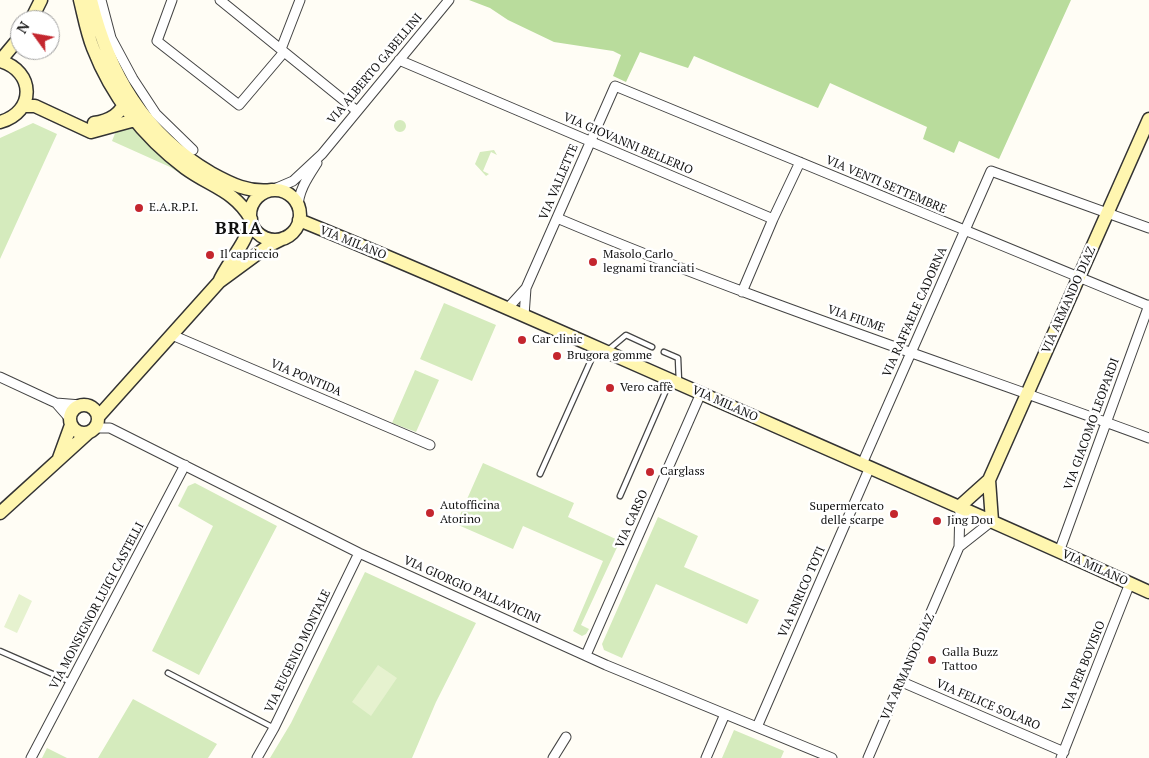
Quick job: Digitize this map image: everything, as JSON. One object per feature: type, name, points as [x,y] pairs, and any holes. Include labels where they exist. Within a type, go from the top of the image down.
[{"type":"main road","points":[[40,4],[51,0]]},
{"type":"main road","points":[[81,0],[95,14]]},
{"type":"main road","points":[[81,0],[93,48],[124,107],[135,120],[171,157],[186,169],[236,199],[251,219],[255,230],[263,236],[273,239],[284,238]]},
{"type":"main road","points":[[0,513],[94,426],[127,384],[219,282],[268,246],[284,238],[295,229],[299,214],[295,201],[288,194],[272,190],[254,190],[234,185],[193,162],[149,124],[122,83],[102,40],[91,0]]},
{"type":"main road","points":[[3,123],[17,114],[23,106],[26,96],[24,77],[10,63],[0,61],[10,49]]},
{"type":"main road","points":[[77,125],[102,122],[119,113],[124,107],[125,98],[122,83]]},
{"type":"main road","points":[[23,106],[35,106],[91,132],[135,120]]},
{"type":"main road","name":"VIA ARMANDO DIAZ","points":[[960,506],[989,480],[1149,119]]},
{"type":"main road","points":[[219,282],[223,272],[244,240],[251,219],[254,201],[264,193],[272,190]]},
{"type":"main road","name":"VIA MILANO","points":[[299,214],[372,250],[960,506],[1149,592]]},
{"type":"main road","points":[[58,460],[73,410],[110,396],[127,384]]},
{"type":"main road","points":[[84,405],[95,409],[94,426]]},
{"type":"main road","points":[[70,422],[80,433],[94,426]]},
{"type":"main road","name":"VIA ARMANDO DIAZ","points":[[989,480],[992,521]]},
{"type":"street","points":[[101,0],[112,38],[133,79],[156,114],[193,150]]},
{"type":"street","points":[[172,0],[157,40],[239,106],[282,50],[300,0]]},
{"type":"street","points":[[220,0],[357,111]]},
{"type":"street","name":"VIA ALBERTO GABELLINI","points":[[272,190],[293,180],[322,154],[449,0]]},
{"type":"street","name":"VIA GIOVANNI BELLERIO","points":[[399,60],[773,219]]},
{"type":"street","name":"VIA VALLETTE","points":[[507,308],[526,288],[615,86]]},
{"type":"street","name":"VIA VENTI SETTEMBRE","points":[[615,86],[1149,306]]},
{"type":"street","name":"VIA ALBERTO GABELLINI","points":[[299,214],[299,199],[303,188],[322,154]]},
{"type":"street","points":[[742,292],[800,162]]},
{"type":"street","name":"VIA RAFFAELE CADORNA","points":[[866,466],[911,352],[990,171],[1107,213]]},
{"type":"street","points":[[1107,213],[1149,228]]},
{"type":"street","name":"VIA FIUME","points":[[557,218],[641,254],[742,292],[1028,393],[1149,438]]},
{"type":"street","name":"VIA VALLETTE","points":[[524,316],[526,288]]},
{"type":"street","name":"VIA GIACOMO LEOPARDI","points":[[1060,552],[1149,306]]},
{"type":"street","name":"VIA PONTIDA","points":[[172,335],[430,445]]},
{"type":"street","points":[[0,377],[56,403],[84,405]]},
{"type":"street","name":"VIA CARSO","points":[[586,655],[702,393]]},
{"type":"street","points":[[56,403],[70,422]]},
{"type":"street","name":"VIA GIORGIO PALLAVICINI","points":[[94,426],[110,428],[359,553],[586,655],[756,728],[832,758]]},
{"type":"street","name":"VIA MONSIGNOR LUIGI CASTELLI","points":[[31,758],[186,465]]},
{"type":"street","name":"VIA ENRICO TOTI","points":[[756,728],[866,466]]},
{"type":"street","name":"VIA ARMANDO DIAZ","points":[[868,758],[959,547],[960,506]]},
{"type":"street","name":"VIA ARMANDO DIAZ","points":[[959,547],[992,521]]},
{"type":"street","name":"VIA EUGENIO MONTALE","points":[[257,758],[274,728],[359,553]]},
{"type":"street","name":"VIA PER BOVISIO","points":[[1062,755],[1130,583]]},
{"type":"street","name":"VIA FELICE SOLARO","points":[[902,682],[1062,755]]},
{"type":"street","points":[[706,758],[725,714]]},
{"type":"street","points":[[553,758],[566,737]]},
{"type":"lane","points":[[540,474],[601,350],[626,335],[652,347]]},
{"type":"lane","points":[[620,496],[675,382],[678,358],[664,352]]},
{"type":"lane","points":[[0,651],[71,682]]},
{"type":"lane","points":[[168,672],[274,728]]},
{"type":"green space","points":[[469,0],[1071,0],[999,159],[959,141],[954,153],[923,139],[927,127],[830,83],[818,108],[694,56],[688,68],[640,52],[626,82],[613,76],[621,55],[613,51],[554,42],[508,20],[490,8]]},
{"type":"green space","points":[[398,120],[402,120],[406,126],[402,132],[398,132],[394,128],[394,124]]},
{"type":"green space","points":[[33,123],[57,134],[0,259],[0,138]]},
{"type":"green space","points":[[128,126],[136,129],[191,176],[189,179],[170,167],[112,141],[116,131]]},
{"type":"green space","points":[[494,150],[497,155],[491,152],[483,171],[489,174],[486,176],[475,164],[480,152]]},
{"type":"green space","points":[[444,303],[496,325],[472,381],[420,359]]},
{"type":"green space","points":[[415,370],[439,380],[416,432],[392,423]]},
{"type":"green space","points":[[483,463],[574,503],[568,517],[620,541],[581,625],[589,629],[586,634],[582,636],[573,631],[603,561],[523,526],[513,549],[456,524]]},
{"type":"green space","points":[[195,483],[277,526],[199,675],[152,651],[213,526],[178,506],[188,486]]},
{"type":"green space","points":[[658,517],[698,536],[684,567],[759,600],[747,624],[656,584],[622,658],[604,650],[602,644]]},
{"type":"green space","points":[[365,572],[476,623],[436,702],[412,758],[270,758],[291,723]]},
{"type":"green space","points":[[19,594],[32,601],[17,633],[4,627]]},
{"type":"green space","points":[[378,665],[397,678],[371,716],[352,702]]},
{"type":"green space","points":[[133,699],[217,744],[208,758],[98,758]]},
{"type":"green space","points":[[734,730],[784,751],[781,758],[722,758]]},
{"type":"green space","points":[[47,748],[67,758],[42,758]]},
{"type":"place","name":"E.A.R.P.I.","points":[[139,208]]},
{"type":"place","name":"Il capriccio","points":[[210,255]]},
{"type":"place","name":"Masolo Carlo legnami tranciati","points":[[593,262]]},
{"type":"place","name":"Car clinic","points":[[522,340]]},
{"type":"place","name":"Brugora gomme","points":[[557,356]]},
{"type":"place","name":"Vero caffè","points":[[610,388]]},
{"type":"place","name":"Carglass","points":[[650,472]]},
{"type":"place","name":"Autofficina Atorino","points":[[430,513]]},
{"type":"place","name":"Supermercato delle scarpe","points":[[894,514]]},
{"type":"place","name":"Jing Dou","points":[[937,521]]},
{"type":"place","name":"Galla Buzz Tattoo","points":[[932,660]]},
{"type":"district","name":"BRIA","points":[[239,229]]}]
